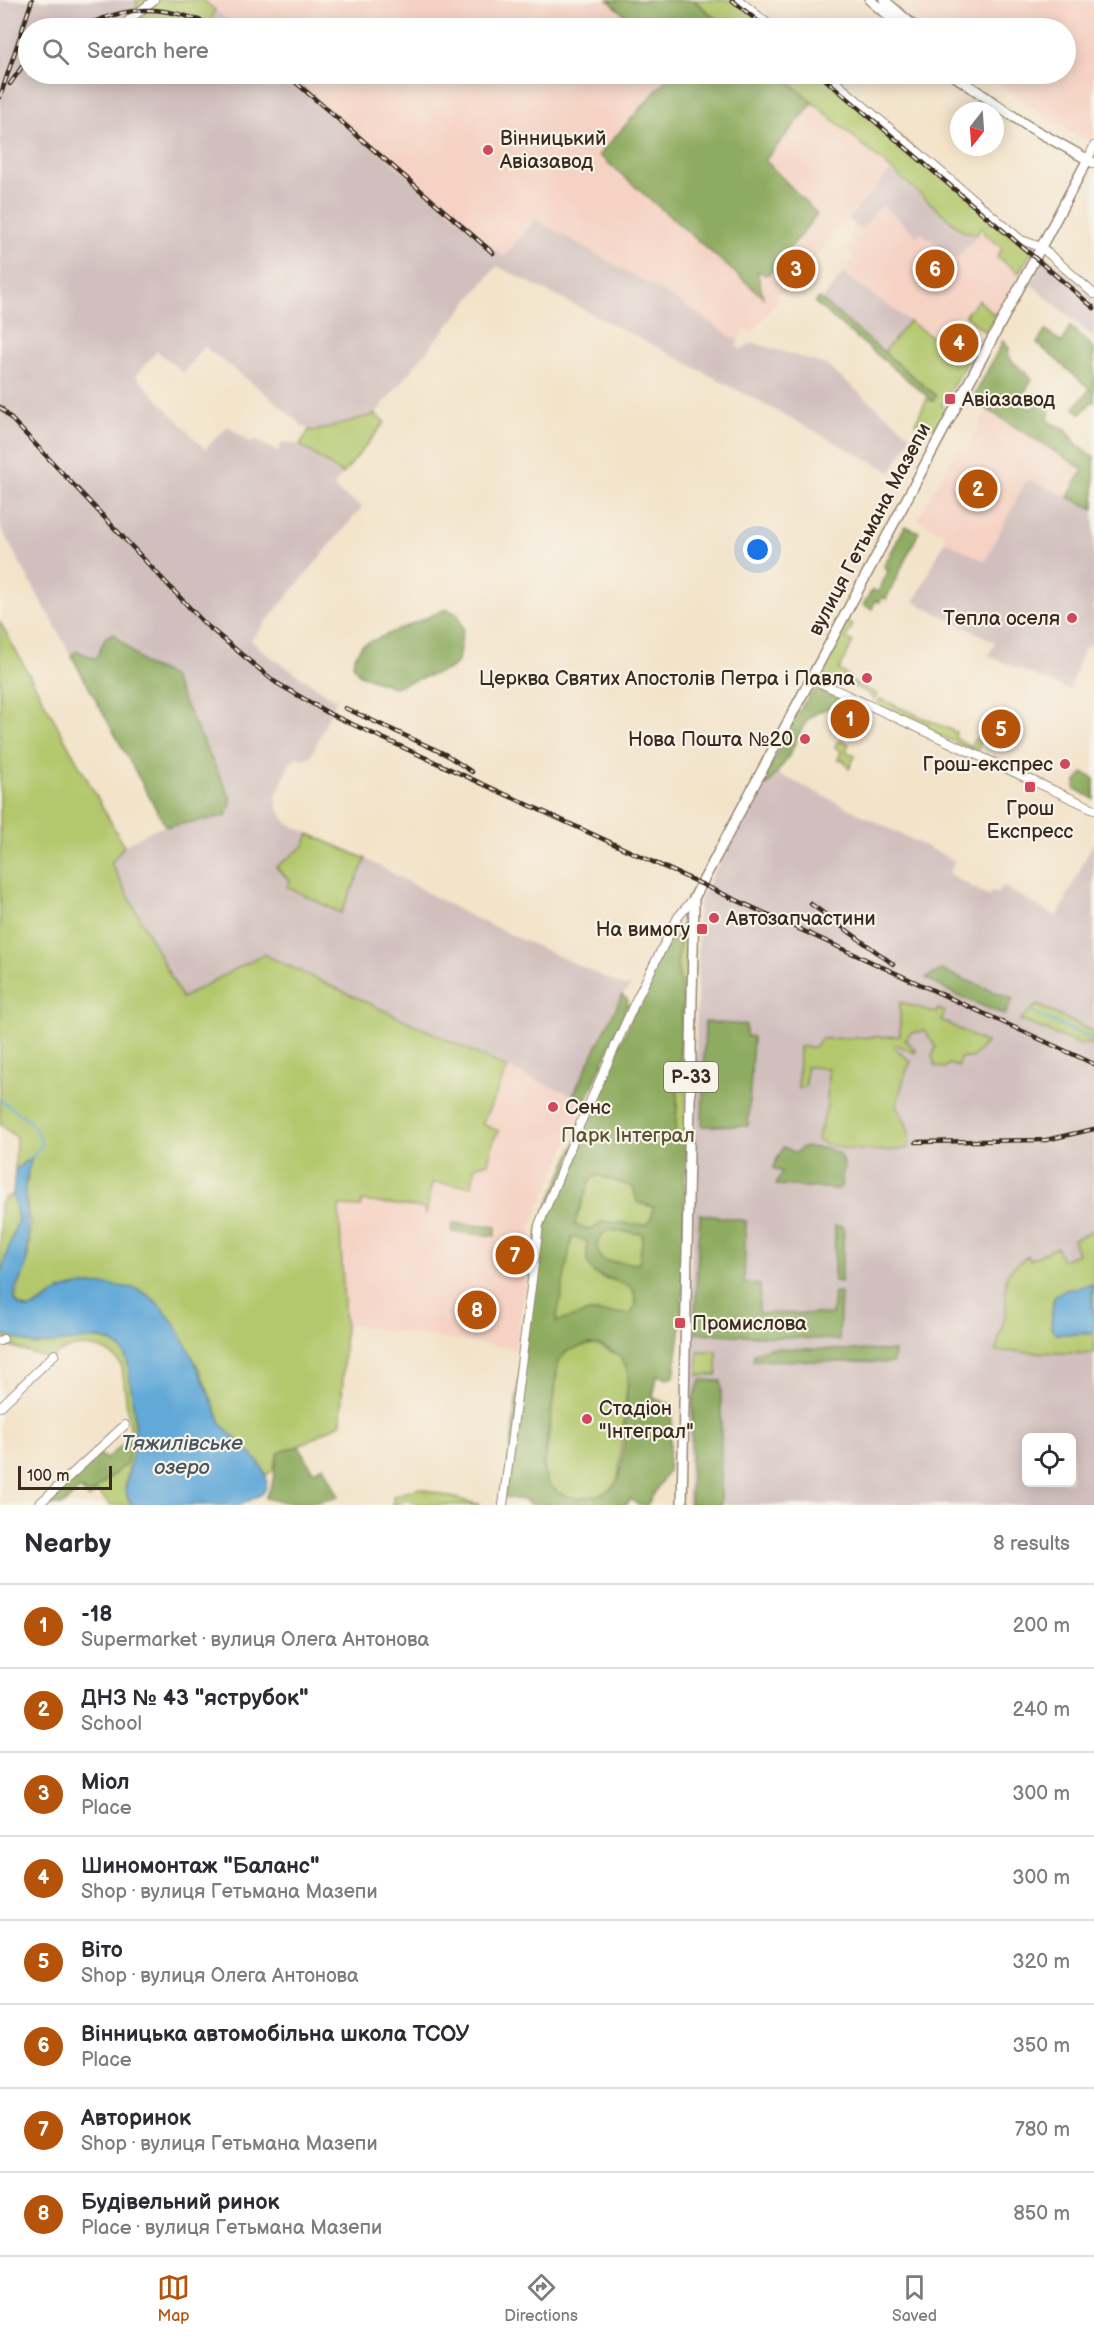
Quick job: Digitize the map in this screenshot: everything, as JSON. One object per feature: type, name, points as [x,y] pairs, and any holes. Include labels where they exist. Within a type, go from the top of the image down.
[{"type":"main road","points":[[870,0],[891,18]]},
{"type":"main road","points":[[884,0],[905,18]]},
{"type":"main road","points":[[968,84],[1026,124],[1091,161]]},
{"type":"main road","points":[[974,84],[981,92]]},
{"type":"main road","name":"вулиця Гетьмана Мазепи","points":[[682,1505],[694,898],[1041,247],[1091,161]]},
{"type":"street","points":[[132,18],[154,0]]},
{"type":"street","points":[[739,0],[761,18]]},
{"type":"street","points":[[838,84],[1021,240],[1041,247],[1094,294]]},
{"type":"street","name":"вулиця Гетьмана Мазепи","points":[[1091,161],[1094,146]]},
{"type":"street","points":[[810,678],[1094,808]]},
{"type":"street","name":"вулиця Гетьмана Мазепи","points":[[502,1505],[539,1225],[580,1124],[637,998],[678,917],[694,898]]},
{"type":"street","points":[[0,1407],[55,1354]]},
{"type":"street","points":[[38,1505],[125,1425]]},
{"type":"shaded area","points":[[0,0],[136,0],[135,12],[117,18],[18,18],[18,84],[301,84],[504,257],[535,219],[682,303],[739,342],[736,346],[741,349],[754,343],[826,365],[909,434],[909,440],[891,472],[657,347],[497,266],[375,414],[316,431],[305,428],[271,398],[204,346],[183,373],[157,351],[136,376],[205,449],[228,426],[251,443],[254,439],[257,440],[277,452],[283,442],[300,445],[343,474],[334,485],[337,491],[362,507],[251,640],[265,653],[336,700],[311,756],[304,759],[297,757],[290,763],[276,796],[277,807],[287,823],[309,834],[304,846],[277,867],[341,912],[366,859],[466,914],[624,986],[631,985],[618,1000],[573,1095],[530,1078],[263,954],[182,999],[111,863],[122,847],[152,830],[166,826],[0,527]]},
{"type":"shaded area","points":[[203,0],[694,0],[716,18],[225,18]]},
{"type":"shaded area","points":[[918,0],[1094,0],[1094,142],[1049,120],[999,84],[1076,84],[1076,18],[919,18],[910,11]]},
{"type":"shaded area","points":[[215,10],[225,18],[211,18]]},
{"type":"shaded area","points":[[301,84],[791,84],[890,171],[787,290],[783,294],[780,291],[775,297],[778,300],[752,334],[746,329],[737,341],[682,303],[535,219],[504,257]]},
{"type":"shaded area","points":[[890,171],[963,231],[978,234],[957,259],[920,232],[917,236],[882,205],[860,230],[848,219]]},
{"type":"shaded area","points":[[882,205],[916,235],[920,232],[956,259],[978,234],[982,236],[983,233],[1002,248],[997,258],[1021,274],[987,337],[961,314],[937,341],[842,272],[854,258],[846,249],[854,238],[850,235],[853,224],[860,229]]},
{"type":"shaded area","points":[[1045,255],[1094,298],[1094,338],[1031,284]]},
{"type":"shaded area","points":[[843,273],[909,321],[884,352],[822,300]]},
{"type":"shaded area","points":[[987,411],[1083,469],[1068,497],[1027,480],[985,561],[943,540],[945,534],[917,520],[957,448],[965,451]]},
{"type":"shaded area","points":[[1083,469],[1094,476],[1094,645],[1090,644],[1084,649],[1069,690],[988,656],[995,642],[914,602],[945,541],[985,561],[1027,479],[1068,497]]},
{"type":"shaded area","points":[[771,770],[955,861],[949,874],[977,890],[989,896],[991,891],[997,894],[1002,886],[1057,917],[1094,841],[1094,1505],[687,1505],[699,900]]},
{"type":"shaded area","points":[[508,1068],[587,1099],[532,1225],[516,1348],[345,1325],[339,1206],[361,1207],[362,1201],[432,1183],[488,1162],[498,1132],[482,1125]]},
{"type":"green space","points":[[136,0],[203,0],[215,10],[211,18],[133,18],[131,14],[137,7]]},
{"type":"green space","points":[[608,0],[693,0],[714,18],[628,18]]},
{"type":"green space","points":[[694,0],[739,0],[761,18],[716,18]]},
{"type":"green space","points":[[662,84],[791,84],[813,103],[765,160],[817,214],[770,273],[766,275],[757,271],[763,297],[599,155]]},
{"type":"green space","points":[[792,84],[838,84],[1021,240],[1036,245],[1019,273],[997,257],[1002,248],[983,233],[984,230],[980,228],[978,234],[963,231]]},
{"type":"green space","points":[[819,298],[936,396],[933,401],[815,303]]},
{"type":"green space","points":[[979,300],[996,317],[987,334],[965,315]]},
{"type":"green space","points":[[909,321],[937,341],[946,337],[970,358],[941,405],[947,409],[935,427],[915,423],[927,399],[933,401],[936,396],[884,352]]},
{"type":"green space","points":[[1070,326],[1094,348],[1094,402],[1092,401],[1081,414],[1074,408],[1090,389],[1037,343],[1046,330],[1062,343]]},
{"type":"green space","points":[[1003,341],[1009,348],[1009,358],[1032,379],[1019,403],[1031,409],[1048,397],[1051,401],[1048,421],[1068,431],[1076,444],[1094,457],[1094,509],[1068,497],[1083,469],[972,400]]},
{"type":"green space","points":[[375,414],[385,422],[343,474],[300,445],[309,430],[316,431]]},
{"type":"green space","points":[[905,526],[919,532],[886,599],[882,597],[880,602],[875,601],[872,609],[863,605],[872,590],[878,592],[888,572],[884,566]]},
{"type":"green space","points":[[446,609],[458,614],[463,629],[458,661],[450,669],[394,687],[360,675],[353,666],[354,658],[362,645]]},
{"type":"green space","points":[[0,622],[124,846],[111,863],[182,998],[263,954],[508,1068],[482,1124],[499,1131],[494,1139],[488,1163],[475,1166],[472,1186],[432,1183],[426,1215],[423,1208],[362,1201],[361,1207],[339,1206],[345,1325],[341,1423],[299,1446],[278,1453],[273,1470],[265,1476],[260,1464],[222,1425],[200,1371],[185,1343],[155,1300],[132,1288],[85,1285],[61,1290],[31,1309],[20,1306],[15,1299],[28,1256],[30,1223],[24,1188],[28,1179],[25,1161],[15,1170],[16,1137],[0,1124]]},
{"type":"green space","points":[[846,622],[853,625],[846,638],[853,642],[839,670],[850,677],[851,681],[877,694],[874,700],[868,693],[843,681],[839,684],[821,673]]},
{"type":"green space","points":[[113,633],[146,665],[171,675],[230,797],[231,805],[226,816],[166,827],[71,655],[77,651],[96,659],[105,638]]},
{"type":"green space","points":[[818,690],[841,700],[838,706],[817,713],[805,723],[788,757],[768,785],[762,784],[795,717],[803,704]]},
{"type":"green space","points":[[880,699],[956,732],[955,738],[971,746],[975,738],[980,740],[978,750],[972,750],[876,707]]},
{"type":"green space","points":[[842,741],[849,744],[846,751],[855,756],[849,769],[844,761],[838,759],[841,752],[835,747],[837,742]]},
{"type":"green space","points":[[1083,773],[1094,778],[1094,799],[1075,789],[1076,781]]},
{"type":"green space","points":[[309,834],[366,859],[341,913],[287,887],[290,881],[276,867],[304,846]]},
{"type":"green space","points":[[685,917],[687,926],[681,938],[687,942],[686,1141],[675,1141],[683,994],[677,966],[680,943],[675,937]]},
{"type":"green space","name":"Парк Інтеграл","points":[[675,937],[680,943],[677,966],[683,994],[675,1140],[686,1141],[682,1318],[674,1377],[667,1379],[657,1375],[653,1398],[673,1405],[668,1471],[647,1505],[638,1505],[631,1499],[626,1505],[528,1504],[528,1501],[504,1497],[539,1225],[664,945]],"holes":[[[598,1175],[633,1187],[637,1202],[653,1207],[652,1217],[647,1225],[602,1222],[592,1230],[574,1225],[590,1180]],[[609,1230],[643,1234],[639,1264],[606,1261],[601,1258],[597,1246],[599,1238]],[[572,1237],[587,1241],[587,1262],[593,1272],[628,1286],[634,1291],[636,1305],[631,1314],[589,1312],[556,1322]],[[589,1344],[603,1346],[615,1352],[627,1369],[620,1474],[617,1482],[609,1490],[599,1495],[575,1498],[564,1495],[546,1480],[543,1468],[558,1362],[567,1351]]]},
{"type":"green space","points":[[941,970],[1013,999],[1005,1015],[956,995],[926,978]]},
{"type":"green space","points":[[622,995],[628,1000],[627,1008],[587,1099],[573,1095]]},
{"type":"green space","points":[[900,1002],[936,1013],[938,1009],[945,1012],[941,1020],[986,1043],[972,1058],[960,1058],[958,1067],[949,1064],[944,1068],[935,1066],[932,1055],[936,1047],[925,1031],[911,1033],[905,1040],[916,1050],[915,1053],[897,1045],[894,1047],[911,1062],[896,1105],[908,1131],[908,1148],[862,1150],[835,1147],[817,1140],[827,1106],[828,1068],[806,1067],[806,1086],[798,1089],[799,1047],[814,1047],[821,1039],[900,1036]]},
{"type":"green space","points":[[1037,1005],[1094,1032],[1094,1045],[1088,1043],[1081,1045],[1020,1020]]},
{"type":"green space","points":[[705,1022],[746,1025],[746,1036],[753,1037],[748,1126],[702,1126]]},
{"type":"green space","points":[[783,1147],[796,1153],[802,1147],[825,1148],[838,1153],[844,1164],[841,1187],[838,1189],[776,1185],[782,1172],[773,1168]]},
{"type":"green space","points":[[598,1175],[633,1187],[638,1203],[653,1207],[652,1217],[647,1225],[602,1222],[592,1230],[574,1225],[590,1180]]},
{"type":"green space","points":[[13,1195],[18,1219],[0,1275],[0,1203],[6,1197]]},
{"type":"green space","points":[[700,1214],[746,1221],[744,1283],[760,1285],[759,1313],[832,1314],[834,1293],[841,1293],[839,1340],[696,1333]]},
{"type":"green space","points":[[453,1223],[496,1227],[495,1236],[452,1232]]},
{"type":"green space","points":[[835,1226],[844,1227],[841,1282],[834,1281]]},
{"type":"green space","points":[[609,1230],[643,1233],[639,1265],[606,1261],[601,1258],[597,1246],[599,1238]]},
{"type":"green space","points":[[1094,1230],[1094,1354],[996,1351],[1006,1311],[1006,1277],[1010,1270],[1028,1256],[1030,1260],[1057,1247],[1062,1260],[1078,1254],[1073,1240]],"holes":[[[1092,1284],[1091,1334],[1058,1334],[1051,1329],[1053,1300],[1057,1294]]]},
{"type":"green space","points":[[572,1237],[587,1241],[588,1258],[595,1274],[625,1284],[634,1291],[636,1305],[631,1314],[589,1312],[555,1323]]},
{"type":"green space","points":[[0,1333],[8,1337],[98,1338],[121,1348],[130,1370],[133,1400],[134,1443],[126,1486],[126,1493],[132,1505],[110,1505],[97,1491],[89,1499],[80,1489],[90,1494],[127,1463],[131,1437],[122,1367],[107,1352],[88,1346],[68,1349],[50,1359],[7,1345],[1,1349]]},
{"type":"green space","name":"Стадіон \"Інтеграл\"","points":[[595,1344],[618,1355],[625,1363],[628,1376],[618,1479],[609,1494],[591,1504],[575,1504],[564,1499],[548,1485],[544,1472],[559,1358],[571,1348]]},
{"type":"green space","points":[[769,1348],[894,1351],[893,1363],[753,1360],[754,1354]]},
{"type":"green space","points":[[698,1351],[717,1351],[717,1375],[698,1375]]},
{"type":"green space","points":[[701,1380],[721,1381],[721,1505],[690,1505],[693,1399]]},
{"type":"green space","points":[[131,1437],[127,1463],[90,1494],[80,1489],[63,1505],[45,1505],[99,1454],[106,1459]]},
{"type":"green space","points":[[299,1446],[313,1471],[324,1466],[339,1497],[320,1502],[302,1503],[265,1498],[272,1485],[278,1453]]},
{"type":"green space","points":[[419,1488],[480,1505],[421,1505],[407,1500],[393,1505],[393,1496]]},
{"type":"water","name":"Тяжилівське озеро","points":[[32,1157],[25,1185],[27,1254],[25,1269],[16,1287],[16,1302],[28,1309],[60,1291],[86,1285],[132,1288],[147,1295],[162,1308],[175,1325],[196,1365],[220,1421],[260,1465],[267,1484],[262,1494],[241,1505],[132,1505],[125,1490],[133,1451],[135,1421],[128,1363],[123,1351],[112,1342],[98,1338],[35,1345],[0,1333],[0,1275],[18,1219],[13,1195],[15,1170]]},
{"type":"water","points":[[1092,1284],[1094,1333],[1055,1334],[1051,1326],[1054,1297],[1062,1291]]},
{"type":"waterway","points":[[1033,1013],[1094,1039]]},
{"type":"waterway","points":[[0,1100],[30,1122],[39,1135],[42,1144],[32,1158]]},
{"type":"railway","points":[[26,18],[32,0]]},
{"type":"railway","points":[[732,0],[754,18]]},
{"type":"railway","points":[[105,18],[116,14],[149,10],[165,11],[193,18]]},
{"type":"railway","points":[[0,97],[18,42]]},
{"type":"railway","points":[[10,84],[18,72]]},
{"type":"railway","points":[[298,84],[493,253]]},
{"type":"railway","points":[[831,84],[1094,308]]},
{"type":"railway","points":[[0,407],[205,624],[275,682],[330,714],[1094,1064]]},
{"type":"railway","points":[[345,708],[445,754],[472,772]]},
{"type":"railway","points":[[811,904],[893,964]]},
{"type":"railway","points":[[916,1142],[1046,1140],[1094,1129]]},
{"type":"place","name":"Вінницький Авіазавод","points":[[488,150]]},
{"type":"place","name":"Міол","points":[[796,269]]},
{"type":"place","name":"Вінницька автомобільна школа ТСОУ","points":[[935,269]]},
{"type":"place","name":"Шиномонтаж \"Баланс\"","points":[[959,343]]},
{"type":"place","name":"Авіазавод","points":[[950,399]]},
{"type":"place","name":"ДНЗ № 43 \"яструбок\"","points":[[978,489]]},
{"type":"place","name":"Тепла оселя","points":[[1072,618]]},
{"type":"place","name":"Церква Святих Апостолів Петра і Павла","points":[[867,678]]},
{"type":"place","name":"-18","points":[[850,719]]},
{"type":"place","name":"Віто","points":[[1001,729]]},
{"type":"place","name":"Нова Пошта №20","points":[[805,739]]},
{"type":"place","name":"Грош-експрес","points":[[1065,764]]},
{"type":"place","name":"Грош Експресс","points":[[1030,787]]},
{"type":"place","name":"Автозапчастини","points":[[714,918]]},
{"type":"place","name":"На вимогу","points":[[702,929]]},
{"type":"place","name":"Сенс","points":[[553,1107]]},
{"type":"place","name":"Авторинок","points":[[515,1255]]},
{"type":"place","name":"Будівельний ринок","points":[[477,1310]]},
{"type":"place","name":"Промислова","points":[[680,1323]]},
{"type":"place","name":"Стадіон \"Інтеграл\"","points":[[587,1419]]}]
